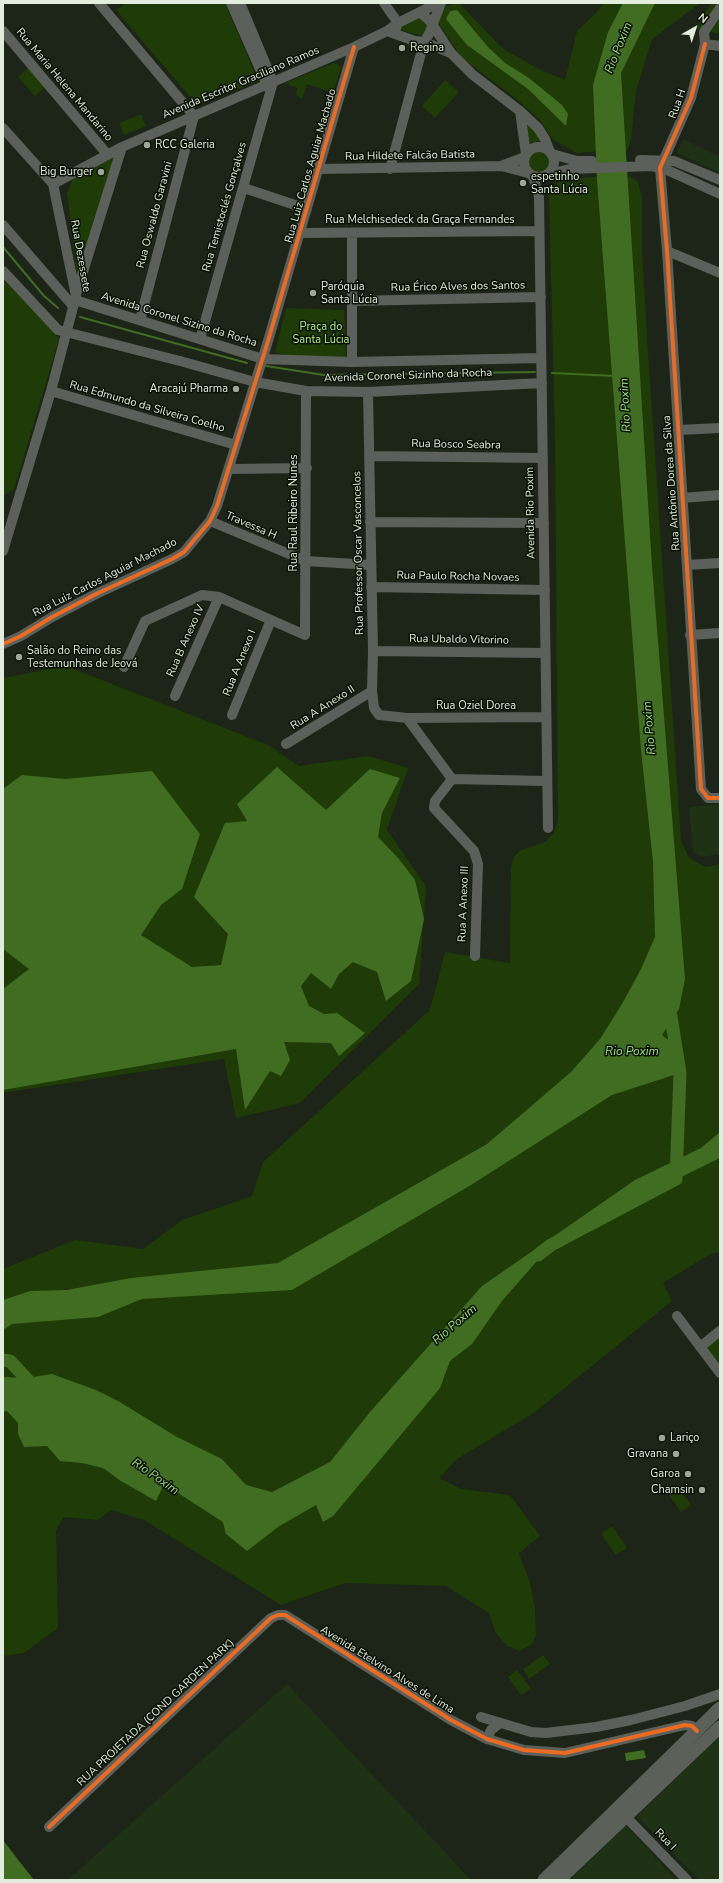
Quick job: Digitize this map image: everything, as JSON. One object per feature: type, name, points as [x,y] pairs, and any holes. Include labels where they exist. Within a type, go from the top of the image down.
[{"type":"main road","points":[[544,1880],[720,1708]]},
{"type":"main road","points":[[560,1880],[719,1730]]},
{"type":"street","points":[[232,3],[270,83]]},
{"type":"street","points":[[240,3],[270,83]]},
{"type":"street","points":[[384,3],[398,23],[396,30],[400,35]]},
{"type":"street","name":"Avenida Escritor Graciliano Ramos","points":[[53,184],[107,154],[354,47],[387,31],[398,23],[440,3]]},
{"type":"street","name":"Avenida Escritor Graciliano Ramos","points":[[390,169],[424,42],[433,25],[440,3]]},
{"type":"street","points":[[105,7],[194,116]]},
{"type":"street","name":"Rua H","points":[[662,164],[691,98],[705,44],[704,32],[720,8]]},
{"type":"street","points":[[420,12],[433,25],[451,53],[473,75],[520,111],[538,128],[551,153],[554,167],[548,175]]},
{"type":"street","name":"Rua Maria Helena Mandarino","points":[[3,31],[71,115],[107,154]]},
{"type":"street","points":[[387,31],[415,41],[424,42],[451,53]]},
{"type":"street","points":[[705,44],[720,46]]},
{"type":"street","name":"Rua Luiz Carlos Aguiar Machado","points":[[3,644],[22,636],[52,617],[90,597],[172,559],[188,548],[210,521],[217,506],[263,359],[320,169],[354,47]]},
{"type":"street","name":"Rua Temistoclés Gonçalves","points":[[200,339],[244,188],[270,83]]},
{"type":"street","points":[[520,111],[525,155],[524,165],[530,175],[537,178],[583,165],[636,163],[684,165],[720,180]]},
{"type":"street","name":"Rua Oswaldo Garavini","points":[[140,320],[194,116]]},
{"type":"street","points":[[3,128],[53,184]]},
{"type":"street","points":[[3,225],[75,301],[122,147]]},
{"type":"street","points":[[525,155],[537,147],[583,165]]},
{"type":"street","name":"Rua Hildete Falcão Batista","points":[[501,166],[525,155]]},
{"type":"street","points":[[662,164],[720,194]]},
{"type":"street","name":"Rua Antônio Dorea da Silva","points":[[662,164],[690,635],[701,790],[704,796],[711,799],[720,798]]},
{"type":"street","name":"Rua Hildete Falcão Batista","points":[[320,169],[501,166],[530,175]]},
{"type":"street","name":"Avenida Rio Poxim","points":[[530,175],[539,197]]},
{"type":"street","name":"Avenida Rio Poxim","points":[[548,175],[539,197],[548,828]]},
{"type":"street","name":"Rua Dezessete","points":[[3,551],[51,391],[75,301],[53,184]]},
{"type":"street","points":[[244,188],[307,209]]},
{"type":"street","name":"Rua Melchisedeck da Graça Fernandes","points":[[301,233],[539,232]]},
{"type":"street","points":[[352,233],[352,362]]},
{"type":"street","points":[[667,250],[720,273]]},
{"type":"street","name":"Avenida Coronel Sizinho da Rocha","points":[[3,271],[58,330],[255,382],[306,391],[368,392],[542,383]]},
{"type":"street","name":"Rua Érico Alves dos Santos","points":[[352,301],[541,297]]},
{"type":"street","name":"Avenida Coronel Sizino da Rocha","points":[[75,301],[263,359],[352,362],[541,358]]},
{"type":"street","name":"Rua Edmundo da Silveira Coelho","points":[[51,391],[236,445]]},
{"type":"street","name":"Rua Raul Ribeiro Nunes","points":[[271,620],[305,635],[307,468],[306,391]]},
{"type":"street","name":"Rua Professor Oscar Vasconcelos","points":[[368,392],[373,651],[372,691],[373,704],[376,712]]},
{"type":"street","points":[[678,430],[720,428]]},
{"type":"street","name":"Rua Bosco Seabra","points":[[369,456],[543,458]]},
{"type":"street","points":[[229,469],[307,468]]},
{"type":"street","points":[[682,498],[720,495]]},
{"type":"street","name":"Travessa H","points":[[210,521],[306,561],[371,565]]},
{"type":"street","points":[[370,522],[544,523]]},
{"type":"street","points":[[687,565],[720,563]]},
{"type":"street","name":"Rua Paulo Rocha Novaes","points":[[371,588],[545,590]]},
{"type":"street","points":[[124,667],[145,621],[194,597],[210,594],[271,620]]},
{"type":"street","name":"Rua B Anexo IV","points":[[175,696],[219,597]]},
{"type":"street","name":"Rua A Anexo I","points":[[232,716],[271,620]]},
{"type":"street","points":[[690,635],[720,633]]},
{"type":"street","name":"Rua Ubaldo Vitorino","points":[[373,651],[545,653]]},
{"type":"street","name":"Rua A Anexo II","points":[[286,744],[372,691]]},
{"type":"street","name":"Rua Oziel Dorea","points":[[376,712],[379,715],[407,718],[546,717]]},
{"type":"street","points":[[407,718],[452,779],[547,781]]},
{"type":"street","name":"Rua A Anexo III","points":[[452,779],[435,801],[434,808],[474,851],[478,864],[475,956]]},
{"type":"street","points":[[677,1316],[720,1373]]},
{"type":"street","points":[[700,1347],[720,1332]]},
{"type":"street","name":"Avenida Etelvino Alves de Lima","points":[[278,1615],[284,1615],[451,1720],[487,1740],[524,1750],[565,1753],[685,1724],[692,1726],[697,1731]]},
{"type":"street","name":"RUA PROJETADA (COND GARDEN PARK)","points":[[49,1827],[271,1618],[278,1615]]},
{"type":"street","points":[[481,1717],[530,1732],[546,1733],[596,1727],[685,1706],[720,1694]]},
{"type":"street","points":[[487,1740],[491,1730],[500,1724]]},
{"type":"street","name":"Rua I","points":[[626,1817],[687,1880]]},
{"type":"shaded area","points":[[683,139],[720,157],[720,173],[677,153]]},
{"type":"shaded area","points":[[720,804],[720,854],[702,857],[693,852],[689,807]]},
{"type":"shaded area","points":[[287,1684],[471,1880],[68,1880]]},
{"type":"shaded area","points":[[718,1738],[720,1740],[720,1880],[699,1880],[637,1816]]},
{"type":"shaded area","points":[[626,1825],[676,1880],[570,1880]]},
{"type":"green space","points":[[127,3],[225,3],[258,81],[197,105],[116,10]]},
{"type":"green space","points":[[459,3],[503,49],[539,69],[565,80],[577,31],[604,3],[700,3],[652,39],[636,91],[631,139],[628,149],[577,153],[552,139],[540,120],[515,98],[461,57],[437,21],[446,6]]},
{"type":"green space","points":[[711,3],[720,3],[720,34],[696,29]]},
{"type":"green space","points":[[419,17],[425,20],[428,28],[423,36],[401,30],[401,26]]},
{"type":"green space","points":[[336,62],[341,68],[333,93],[307,84],[302,99],[296,95],[297,88],[285,83]]},
{"type":"green space","points":[[29,67],[46,87],[35,96],[18,77]]},
{"type":"green space","points":[[445,80],[459,92],[435,118],[422,106]]},
{"type":"green space","points":[[141,114],[146,126],[124,135],[119,123]]},
{"type":"green space","points":[[523,119],[529,121],[541,141],[527,144]]},
{"type":"green space","points":[[539,149],[548,153],[552,162],[548,171],[539,175],[530,171],[526,162],[530,153]]},
{"type":"green space","points":[[113,156],[116,157],[78,283],[67,193],[73,178]]},
{"type":"green space","points":[[623,175],[631,177],[638,182],[642,197],[642,252],[681,841],[689,858],[705,867],[720,864],[720,1252],[712,1253],[663,1283],[672,1301],[535,1412],[457,1459],[439,1478],[461,1489],[510,1495],[540,1536],[519,1553],[530,1583],[535,1609],[536,1635],[532,1644],[520,1651],[507,1646],[495,1632],[489,1613],[446,1586],[345,1583],[281,1605],[144,1520],[111,1510],[98,1520],[63,1517],[56,1531],[58,1628],[24,1653],[3,1656],[3,1269],[75,1240],[143,1249],[182,1220],[252,1196],[263,1162],[430,1010],[445,952],[510,963],[511,867],[514,857],[519,851],[545,842],[554,833],[558,820],[555,433],[549,195],[559,181],[564,179]]},
{"type":"green space","points":[[3,274],[59,339],[14,489],[3,496]]},
{"type":"green space","name":"Praça do Santa Lúcia","points":[[286,308],[344,310],[346,357],[293,356],[275,353]]},
{"type":"green space","points":[[66,666],[268,745],[299,766],[368,756],[408,768],[387,830],[426,886],[419,984],[300,1103],[236,1118],[224,1059],[3,1093],[3,678]]},
{"type":"green space","points":[[720,1337],[720,1366],[706,1348]]},
{"type":"green space","points":[[677,1485],[691,1505],[681,1512],[667,1492]]},
{"type":"green space","points":[[612,1526],[627,1548],[616,1555],[601,1534]]},
{"type":"green space","points":[[543,1655],[550,1664],[529,1679],[523,1669]]},
{"type":"green space","points":[[517,1670],[531,1689],[521,1695],[508,1677]]},
{"type":"water","name":"Rio Poxim","points":[[623,3],[655,3],[621,73],[652,566],[685,979],[679,1009],[662,1035],[676,1046],[680,1073],[612,1095],[471,1185],[292,1290],[142,1299],[98,1317],[12,1324],[3,1330],[3,1300],[30,1291],[67,1290],[131,1278],[278,1263],[487,1144],[571,1072],[600,1039],[622,1004],[641,969],[655,937],[653,862],[641,750],[597,180],[593,85],[608,32]]},
{"type":"water","points":[[457,10],[488,47],[505,63],[529,78],[562,105],[568,114],[566,126],[528,89],[467,45],[446,19],[450,11]]},
{"type":"water","points":[[277,767],[326,810],[370,769],[400,778],[382,813],[378,837],[399,859],[415,880],[424,919],[411,981],[386,1001],[377,972],[353,962],[339,974],[331,989],[311,973],[301,986],[309,1006],[324,1014],[337,1013],[365,1033],[339,1056],[331,1043],[284,1042],[290,1060],[281,1076],[270,1071],[245,1110],[236,1049],[3,1090],[3,989],[29,969],[3,949],[3,789],[22,775],[65,779],[152,771],[200,834],[182,889],[161,905],[141,935],[192,967],[221,965],[228,934],[194,897],[225,823],[247,821],[237,804]]},
{"type":"water","name":"Rio Poxim","points":[[720,1132],[720,1157],[718,1159],[624,1205],[551,1245],[502,1301],[472,1344],[450,1361],[440,1388],[333,1516],[323,1522],[316,1505],[278,1527],[247,1551],[226,1534],[223,1522],[164,1484],[156,1501],[121,1481],[103,1468],[82,1463],[60,1461],[47,1446],[24,1447],[18,1434],[18,1423],[7,1411],[3,1412],[3,1377],[27,1378],[52,1374],[96,1390],[118,1401],[177,1437],[222,1459],[246,1485],[272,1492],[330,1462],[370,1412],[482,1286],[635,1180],[701,1148]]},
{"type":"water","points":[[644,1750],[646,1758],[626,1761],[625,1753]]},
{"type":"water","points":[[3,1840],[19,1861],[34,1880],[3,1880]]},
{"type":"waterway","points":[[3,247],[44,296],[58,308]]},
{"type":"waterway","points":[[80,317],[247,363]]},
{"type":"waterway","points":[[266,366],[324,375],[535,372]]},
{"type":"waterway","points":[[552,373],[615,376]]},
{"type":"waterway","name":"Rio Poxim","points":[[538,1255],[551,1245],[676,1179],[680,1073],[669,1004]]},
{"type":"waterway","name":"Rio Poxim","points":[[3,1360],[10,1361],[38,1391]]},
{"type":"cycle path","points":[[705,44],[691,98],[660,168],[667,251],[701,789],[708,798],[720,798]]},
{"type":"cycle path","points":[[3,644],[21,636],[52,617],[96,594],[184,552],[210,521],[217,506],[268,341],[354,47]]},
{"type":"cycle path","points":[[49,1827],[271,1618],[278,1615],[285,1615],[451,1720],[487,1739],[524,1750],[565,1753],[685,1725],[692,1726],[697,1731]]},
{"type":"place","name":"Regina","points":[[402,48]]},
{"type":"place","name":"RCC Galeria","points":[[147,145]]},
{"type":"place","name":"Big Burger","points":[[101,172]]},
{"type":"place","name":"espetinho Santa Lúcia","points":[[523,183]]},
{"type":"place","name":"Paróquia Santa Lúcia","points":[[313,293]]},
{"type":"place","name":"Aracajú Pharma","points":[[236,389]]},
{"type":"place","name":"Salão do Reino das Testemunhas de Jeová","points":[[19,657]]},
{"type":"place","name":"Lariço","points":[[662,1438]]},
{"type":"place","name":"Gravana","points":[[676,1454]]},
{"type":"place","name":"Garoa","points":[[688,1474]]},
{"type":"place","name":"Chamsin","points":[[702,1490]]}]
